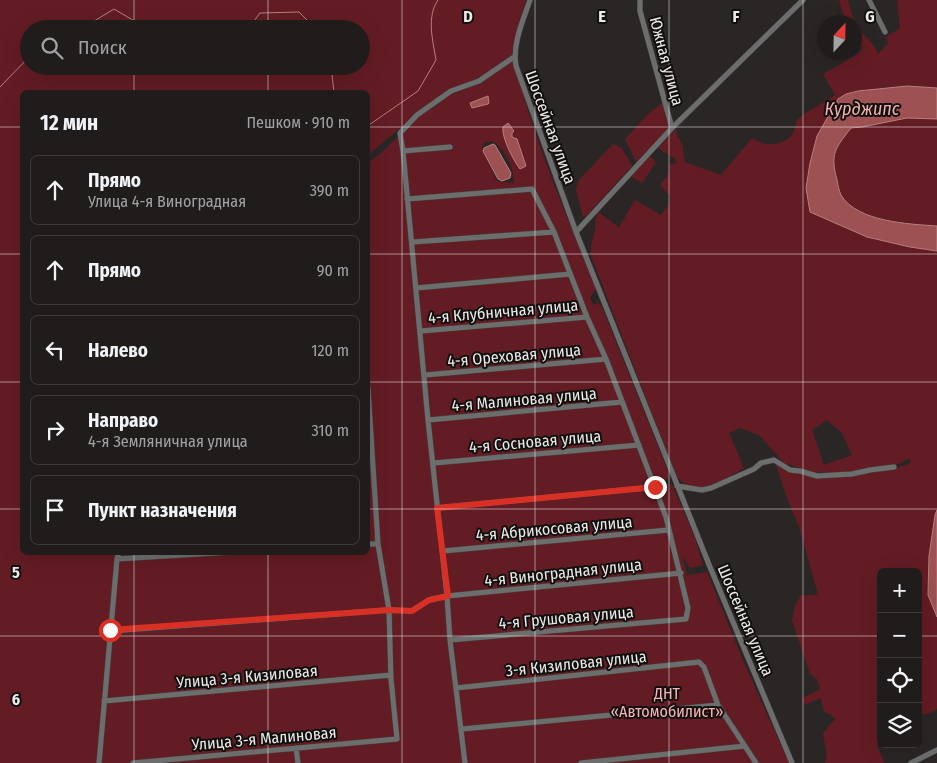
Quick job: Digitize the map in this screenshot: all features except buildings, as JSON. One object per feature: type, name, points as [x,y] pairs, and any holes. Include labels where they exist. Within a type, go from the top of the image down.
[{"type":"street","name":"Шоссейная улица","points":[[530,0],[514,57],[520,76],[576,232],[677,486],[792,763]]},
{"type":"street","name":"Южная улица","points":[[640,0],[640,10],[672,128]]},
{"type":"street","points":[[576,232],[672,128],[803,0]]},
{"type":"street","points":[[870,0],[885,32]]},
{"type":"street","points":[[465,763],[450,640],[448,596],[437,508],[413,242],[400,133],[417,115],[452,91],[479,81],[514,57]]},
{"type":"street","points":[[403,151],[450,148]]},
{"type":"street","points":[[407,199],[532,189],[554,232],[587,317],[606,359],[666,517],[681,573]]},
{"type":"street","points":[[413,242],[554,232]]},
{"type":"street","points":[[416,288],[570,274]]},
{"type":"street","name":"4-я Клубничная улица","points":[[421,331],[587,317]]},
{"type":"street","name":"4-я Ореховая улица","points":[[425,375],[606,359]]},
{"type":"street","name":"4-я Малиновая улица","points":[[428,420],[622,402]]},
{"type":"street","name":"4-я Сосновая улица","points":[[434,463],[639,445]]},
{"type":"street","points":[[677,486],[702,490],[710,488],[754,469],[768,460],[774,460],[790,470],[817,476],[852,474],[894,467]]},
{"type":"street","points":[[370,470],[378,544],[389,610],[391,675]]},
{"type":"street","points":[[437,508],[655,487]]},
{"type":"street","name":"4-я Абрикосовая улица","points":[[443,551],[668,530]]},
{"type":"street","points":[[370,544],[378,544]]},
{"type":"street","points":[[99,763],[118,555]]},
{"type":"street","points":[[117,559],[182,555]]},
{"type":"street","name":"4-я Виноградная улица","points":[[110,630],[389,610],[412,611],[429,600],[448,596],[681,573]]},
{"type":"street","name":"4-я Грушовая улица","points":[[450,640],[686,619],[688,608],[681,573]]},
{"type":"street","name":"3-я Кизиловая улица","points":[[456,688],[699,662],[704,667],[718,705]]},
{"type":"street","name":"Улица 3-я Кизиловая","points":[[104,701],[391,675]]},
{"type":"street","name":"Улица 3-я Малиновая","points":[[133,763],[397,739],[391,675]]},
{"type":"street","points":[[462,729],[718,705],[756,763]]},
{"type":"street","points":[[580,763],[745,746]]},
{"type":"street","points":[[296,748],[298,763]]},
{"type":"street","points":[[911,763],[937,750]]},
{"type":"green space","name":"ДНТ «Автомобилист»","points":[[0,0],[526,0],[512,54],[506,61],[489,73],[432,101],[370,153],[370,90],[20,90],[20,555],[370,555],[370,162],[422,113],[440,104],[438,102],[456,90],[484,79],[514,61],[540,148],[596,289],[590,297],[593,305],[598,303],[601,305],[669,474],[668,479],[658,482],[661,487],[672,484],[696,541],[703,565],[690,568],[682,555],[687,575],[707,572],[742,658],[789,763],[0,763]],"holes":[[[502,131],[514,131],[511,133],[512,137],[517,139],[526,166],[506,141]],[[492,141],[505,153],[514,177],[514,183],[497,181],[482,147],[484,143]]]},
{"type":"green space","points":[[839,0],[848,0],[852,15],[843,15]]},
{"type":"green space","points":[[897,0],[937,0],[937,88],[907,86],[873,89],[846,94],[838,99],[817,137],[806,188],[910,247],[937,251],[937,510],[929,556],[928,595],[937,617],[937,709],[922,715],[922,568],[877,568],[877,748],[884,763],[825,763],[827,757],[823,733],[835,719],[824,712],[821,698],[805,705],[801,699],[820,689],[817,679],[810,674],[792,620],[795,606],[801,595],[818,595],[800,529],[776,465],[830,478],[890,470],[911,463],[910,458],[896,465],[859,471],[837,473],[813,472],[784,463],[759,435],[740,428],[729,433],[744,468],[709,485],[700,487],[683,483],[676,475],[591,256],[591,248],[598,212],[619,227],[635,200],[661,215],[668,206],[671,197],[660,185],[668,175],[670,164],[677,163],[675,159],[658,148],[676,129],[676,134],[683,146],[685,162],[721,175],[752,138],[766,144],[777,144],[787,140],[791,136],[799,118],[835,95],[823,74],[848,60],[862,60],[862,33],[871,42],[878,54],[888,43],[886,37],[900,28]],"holes":[[[827,420],[842,433],[852,455],[824,465],[812,430]]]},
{"type":"green space","points":[[662,103],[670,127],[636,162],[625,139],[648,114]]},
{"type":"green space","points":[[907,118],[937,119],[937,226],[884,220],[871,216],[858,211],[848,204],[839,190],[834,157],[841,141],[851,128]]},
{"type":"green space","points":[[613,144],[622,148],[632,166],[583,217],[576,190],[578,181]]},
{"type":"green space","points":[[649,155],[656,162],[642,183],[630,176]]},
{"type":"water","name":"Курджипс","points":[[907,86],[937,88],[937,119],[907,118],[851,128],[835,152],[835,171],[841,195],[859,211],[885,220],[937,226],[937,251],[867,237],[810,212],[806,188],[810,163],[817,136],[838,99],[846,94],[858,91]]},
{"type":"water","points":[[488,96],[488,104],[472,108],[470,103]]},
{"type":"water","points":[[508,123],[514,131],[512,137],[517,139],[526,166],[520,169],[511,154],[504,136],[503,127]]},
{"type":"water","points":[[493,144],[511,173],[510,178],[502,181],[498,179],[483,151],[484,148]]},
{"type":"water","points":[[937,510],[937,617],[928,595],[929,556]]},
{"type":"waterway","points":[[370,124],[418,91],[436,60],[431,21],[434,7],[438,0]]},
{"type":"waterway","points":[[96,20],[114,9],[133,20]]},
{"type":"waterway","points":[[255,20],[260,13],[299,12],[307,20]]},
{"type":"waterway","points":[[0,87],[20,66]]},
{"type":"waterway","points":[[332,75],[334,90]]},
{"type":"route","points":[[110,630],[389,610],[412,611],[429,600],[448,596],[437,508],[655,487]]}]
